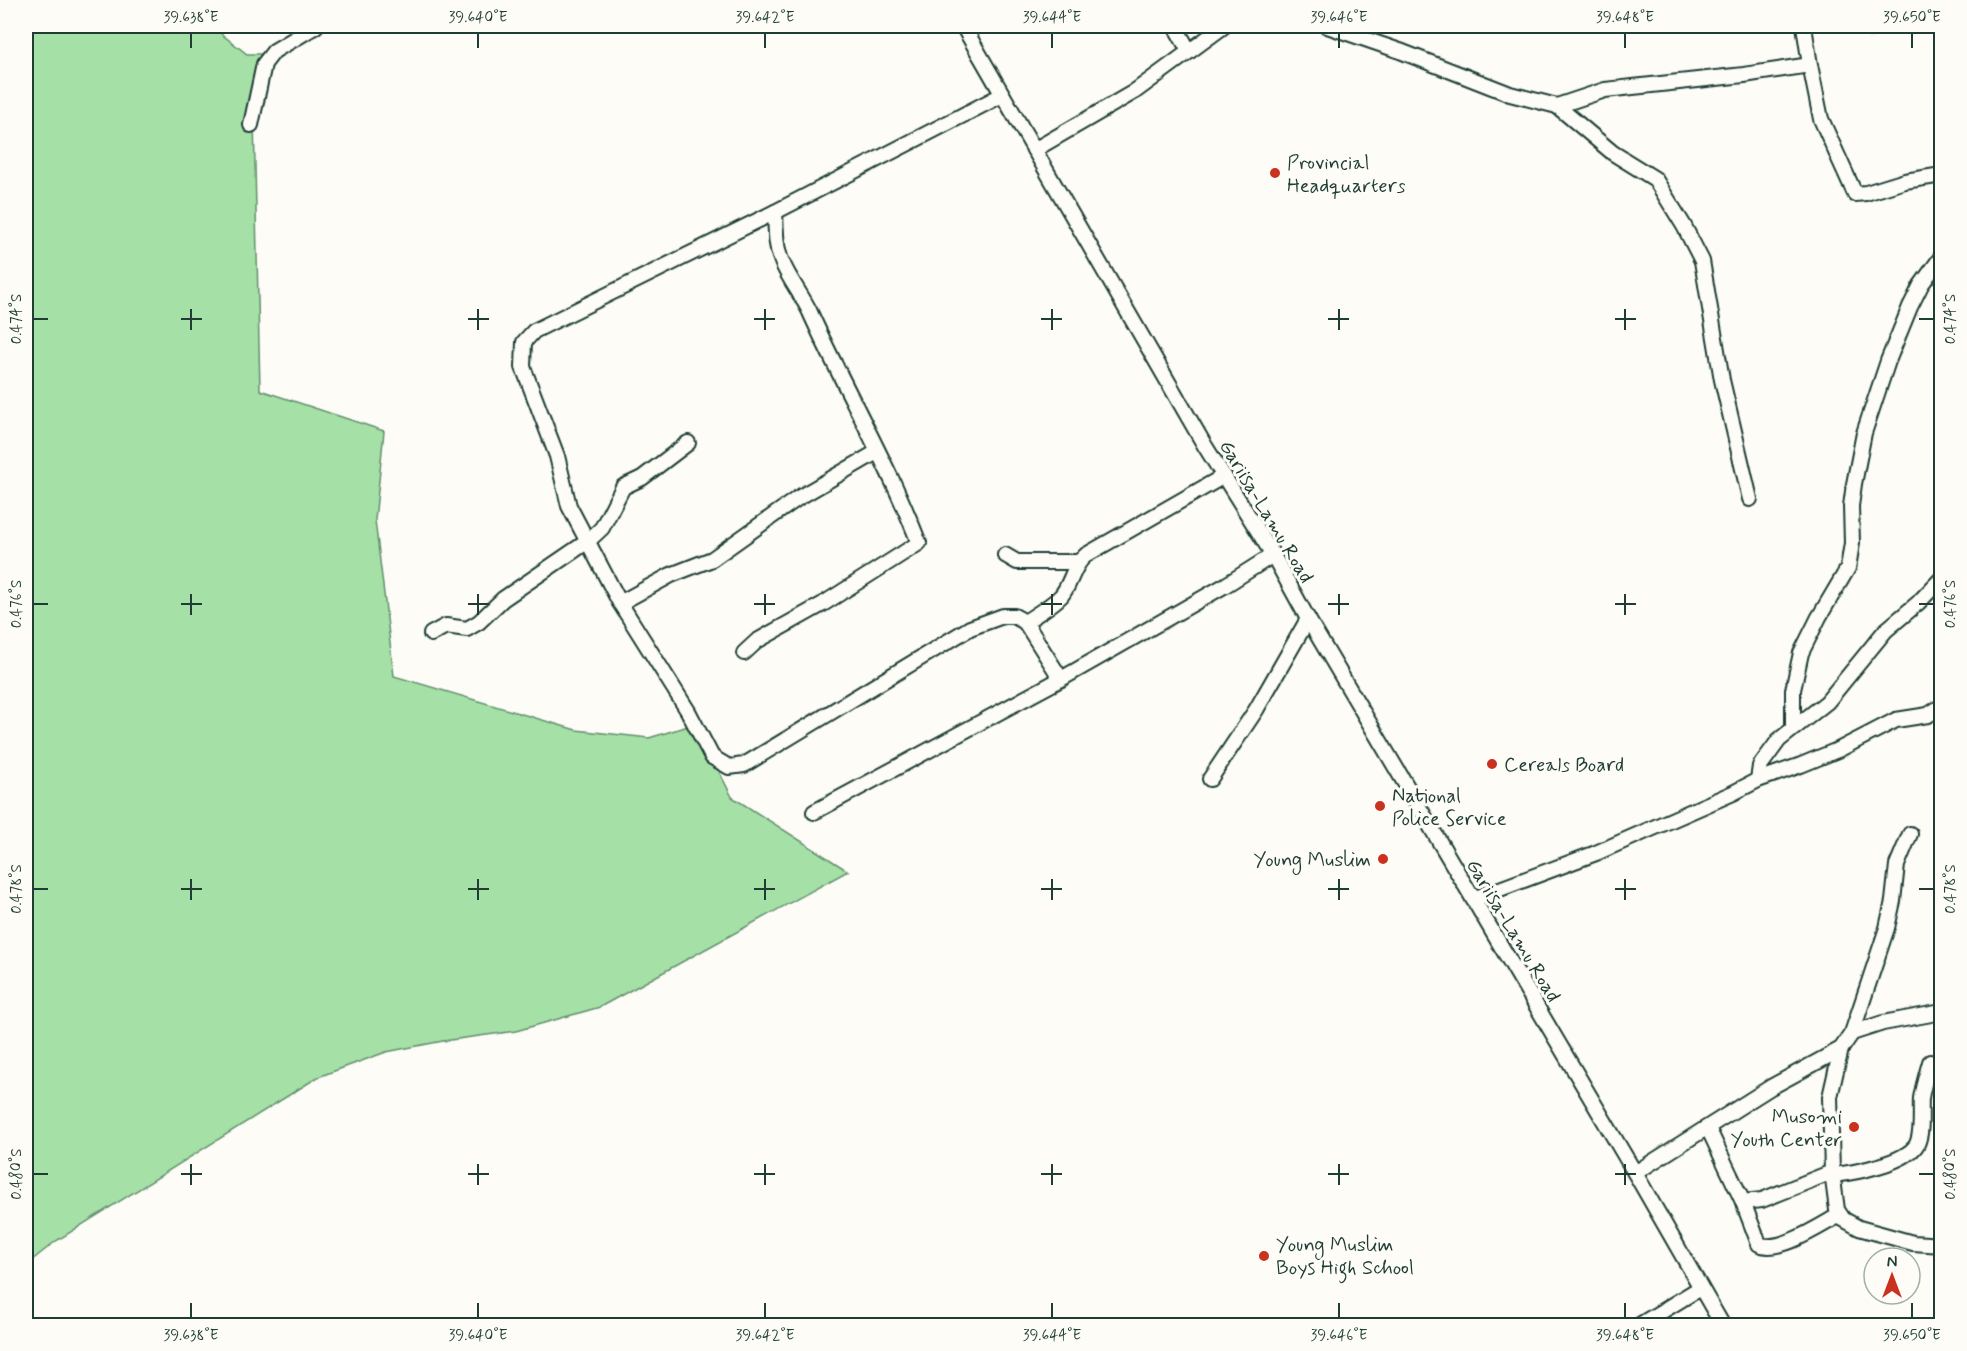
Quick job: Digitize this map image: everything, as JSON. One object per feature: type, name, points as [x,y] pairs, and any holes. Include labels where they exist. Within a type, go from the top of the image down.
[{"type":"street","points":[[250,125],[264,64],[274,51],[316,26]]},
{"type":"street","name":"Gariisa-Lamu Road","points":[[963,26],[1224,476],[1273,555],[1308,620],[1723,1326]]},
{"type":"street","points":[[1175,26],[1189,51]]},
{"type":"street","points":[[1034,150],[1134,92],[1224,26]]},
{"type":"street","points":[[1327,26],[1400,51],[1509,94],[1557,106],[1613,153],[1655,179],[1702,261],[1722,380],[1750,499]]},
{"type":"street","points":[[1804,26],[1821,119],[1855,194],[1866,193],[1905,181],[1941,175]]},
{"type":"street","points":[[1557,106],[1605,90],[1744,75],[1810,65]]},
{"type":"street","points":[[1002,95],[775,212],[534,331],[524,342],[523,367],[558,456],[568,506],[620,603],[688,711],[712,757],[729,767],[744,765],[970,628],[1002,616],[1014,616],[1025,622],[1061,679]]},
{"type":"street","points":[[744,653],[757,641],[823,604],[919,543],[878,452],[835,368],[802,296],[782,262],[777,243],[775,212]]},
{"type":"street","points":[[1793,728],[1793,690],[1801,653],[1848,568],[1852,543],[1851,506],[1864,433],[1888,361],[1912,301],[1941,256]]},
{"type":"street","points":[[431,634],[446,626],[467,629],[479,622],[503,599],[588,541],[602,528],[623,487],[642,478],[688,443]]},
{"type":"street","points":[[620,603],[671,575],[712,559],[798,498],[878,452]]},
{"type":"street","points":[[1025,622],[1060,596],[1077,562],[1086,555],[1224,476]]},
{"type":"street","points":[[1005,555],[1017,562],[1077,562]]},
{"type":"street","points":[[814,812],[1061,679],[1224,586],[1273,555]]},
{"type":"street","points":[[1758,780],[1760,766],[1779,740],[1827,702],[1885,631],[1918,603],[1941,578]]},
{"type":"street","points":[[1210,779],[1256,711],[1308,620]]},
{"type":"street","points":[[1473,899],[1596,853],[1758,780],[1821,757],[1896,720],[1928,715],[1941,706]]},
{"type":"street","points":[[1910,834],[1897,865],[1887,928],[1852,1033],[1841,1049],[1830,1097],[1834,1198],[1840,1215],[1859,1228],[1893,1239],[1941,1245]]},
{"type":"street","points":[[1852,1033],[1883,1023],[1941,1012]]},
{"type":"street","points":[[1635,1173],[1771,1087],[1841,1049]]},
{"type":"street","points":[[1743,1202],[1761,1200],[1833,1174],[1856,1173],[1908,1154],[1917,1143],[1922,1096],[1930,1062]]},
{"type":"street","points":[[1708,1128],[1743,1202],[1759,1244],[1770,1247],[1781,1246],[1840,1215]]},
{"type":"street","points":[[1638,1326],[1700,1288]]},
{"type":"shaded area","points":[[1864,26],[1909,26],[1868,40]]},
{"type":"green space","points":[[26,26],[211,26],[247,54],[269,54],[254,119],[260,390],[384,431],[375,520],[394,676],[576,730],[649,738],[695,724],[732,797],[848,871],[600,1007],[516,1031],[386,1052],[318,1077],[56,1241],[26,1265]]},
{"type":"place","name":"Provincial Headquarters","points":[[1275,173]]},
{"type":"place","name":"Cereals Board","points":[[1492,764]]},
{"type":"place","name":"National Police Service","points":[[1380,806]]},
{"type":"place","name":"Young Muslim","points":[[1383,859]]},
{"type":"place","name":"Musomi Youth Center","points":[[1854,1127]]},
{"type":"place","name":"Young Muslim Boys High School","points":[[1264,1256]]}]
